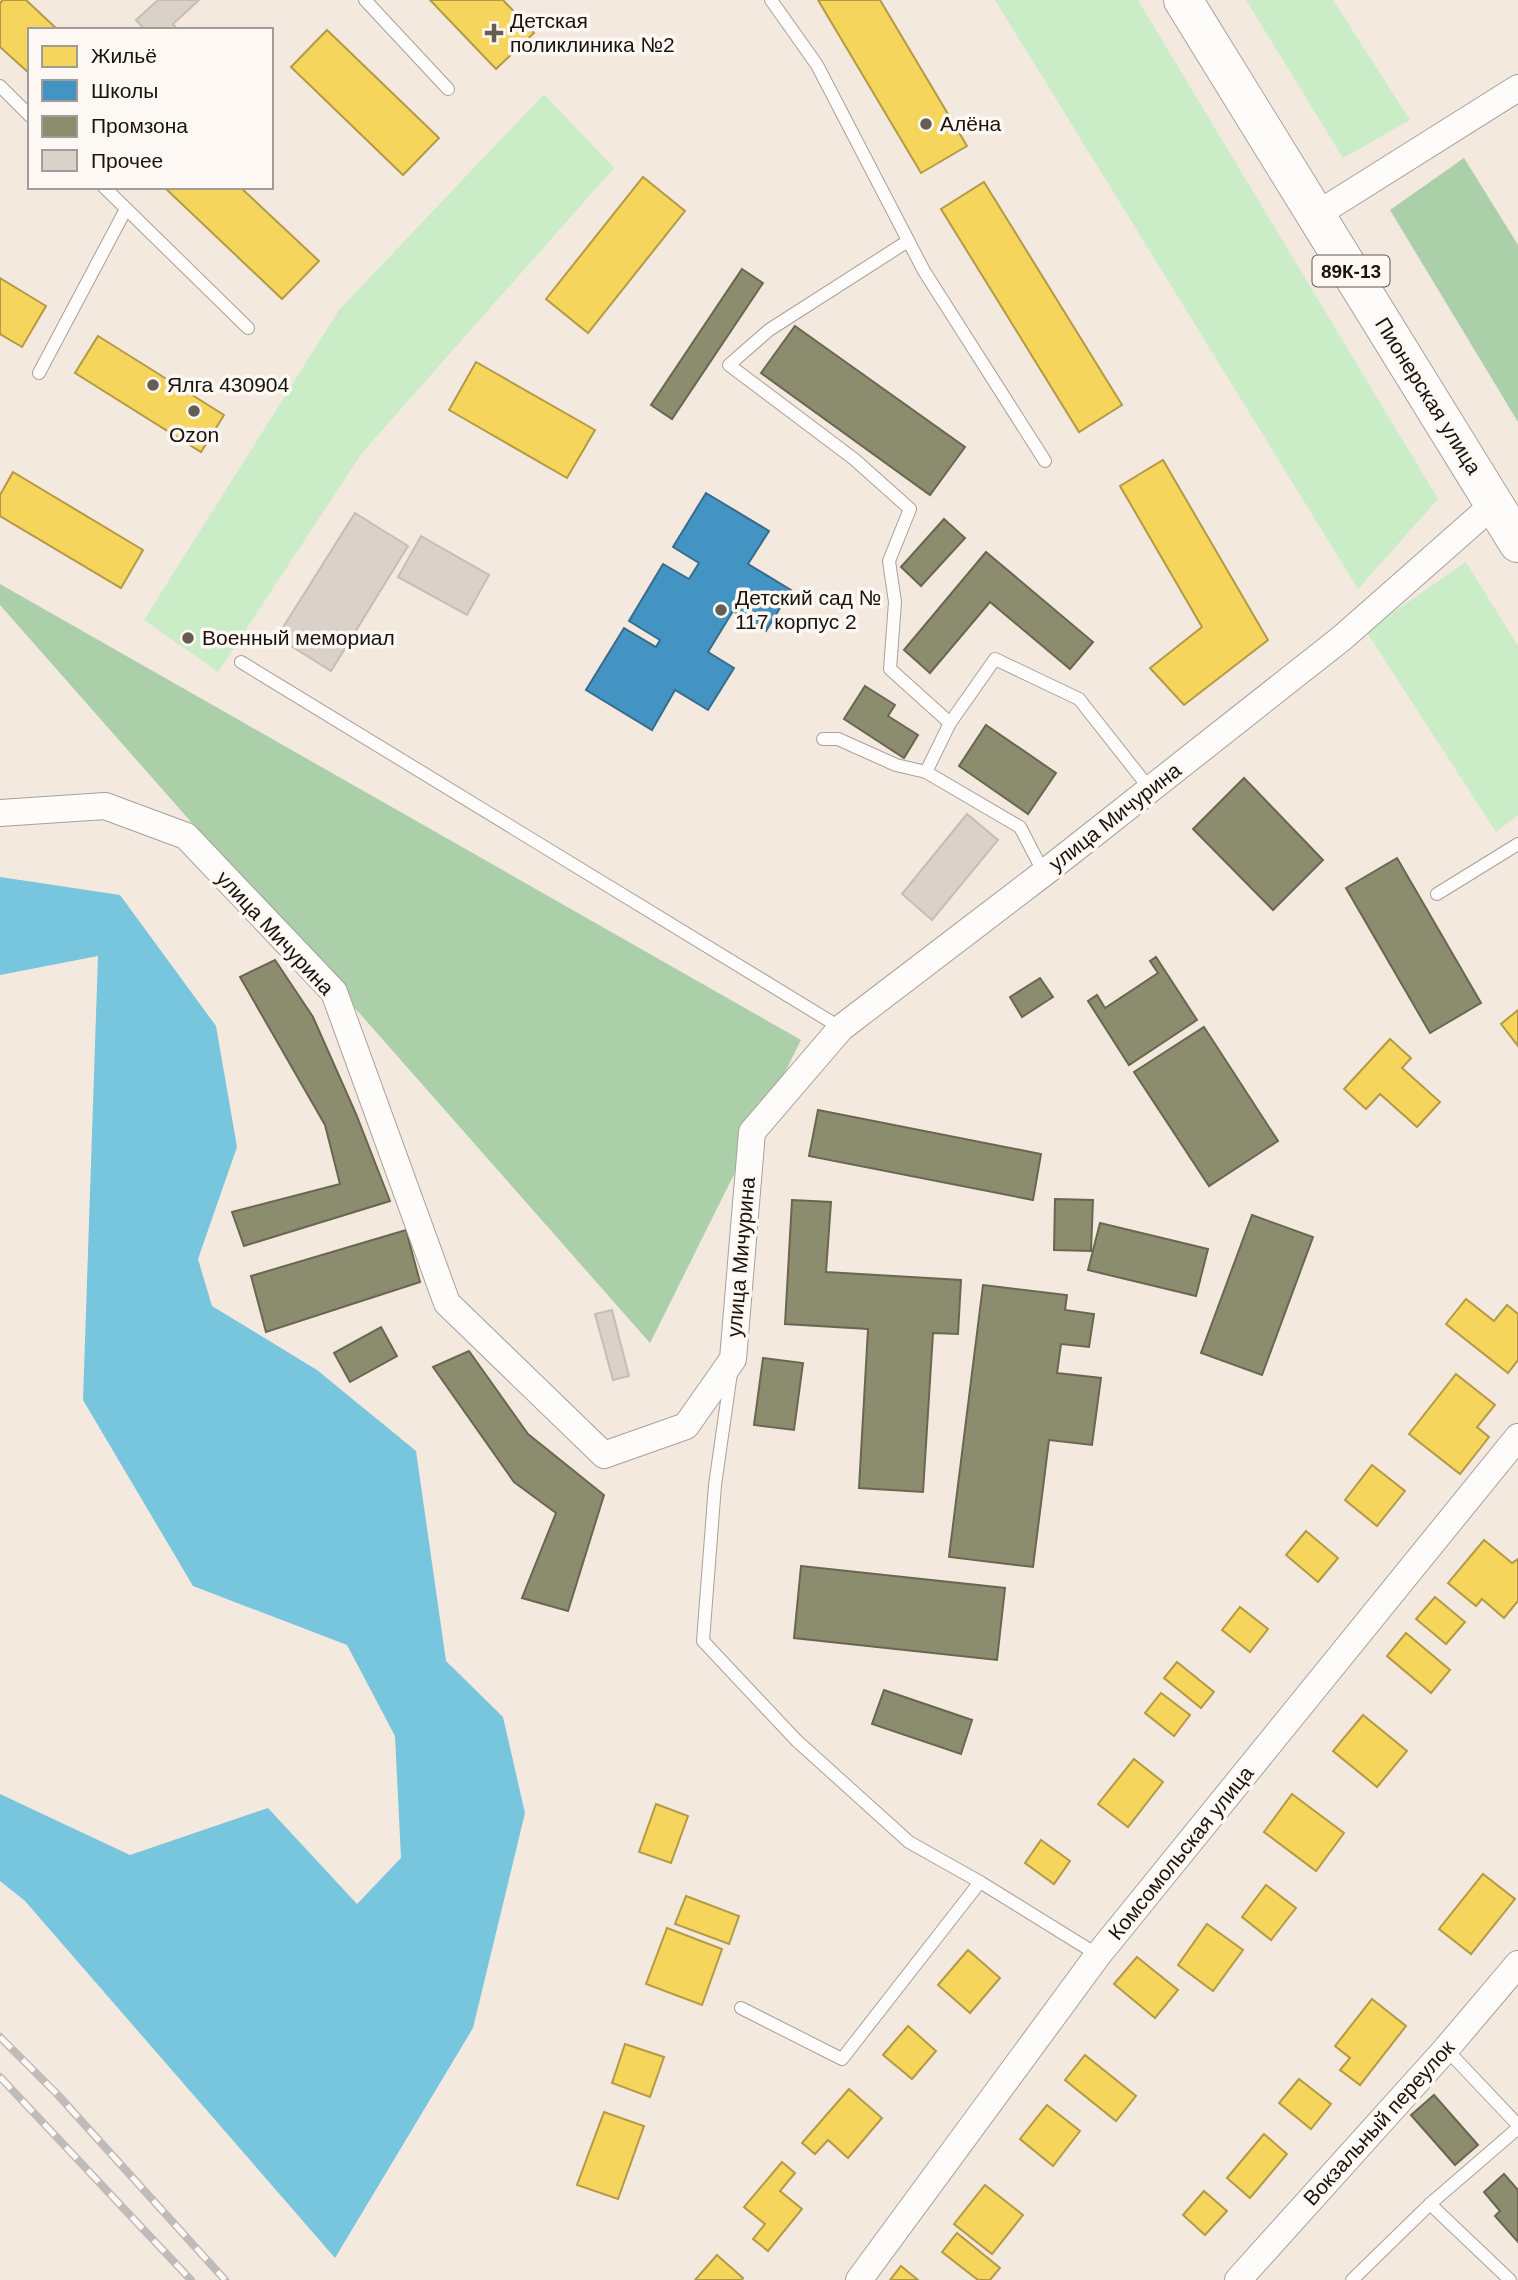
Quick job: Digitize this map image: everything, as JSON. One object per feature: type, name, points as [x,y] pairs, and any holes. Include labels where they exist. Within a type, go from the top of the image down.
[{"type":"main road","name":"Пионерская улица","points":[[1183,0],[1518,543]]},
{"type":"street","points":[[1317,215],[1518,88]]},
{"type":"street","name":"улица Мичурина","points":[[0,813],[105,806],[186,836],[334,992],[447,1303],[604,1455],[686,1426],[733,1359],[752,1132],[841,1028],[1044,873],[1342,638],[1494,504]]},
{"type":"street","name":"Комсомольская улица","points":[[859,2280],[1098,1955],[1518,1437]]},
{"type":"street","name":"Вокзальный переулок","points":[[1238,2280],[1446,2049],[1518,1964]]},
{"type":"lane","points":[[365,0],[448,89]]},
{"type":"lane","points":[[771,0],[817,65],[924,271],[1045,461]]},
{"type":"lane","points":[[0,86],[28,114]]},
{"type":"lane","points":[[106,189],[248,328]]},
{"type":"lane","points":[[39,373],[127,209]]},
{"type":"lane","points":[[908,241],[769,330],[729,365],[854,459],[910,509],[890,561],[895,602],[890,669],[950,723]]},
{"type":"lane","points":[[926,772],[950,723],[995,659],[1079,699],[1150,789]]},
{"type":"lane","points":[[241,663],[841,1028]]},
{"type":"lane","points":[[824,739],[838,739],[896,765],[926,772],[1020,827],[1044,873]]},
{"type":"lane","points":[[1437,894],[1518,844]]},
{"type":"lane","points":[[733,1359],[715,1485],[703,1641],[796,1740],[909,1842],[980,1882],[1098,1955]]},
{"type":"lane","points":[[741,2008],[842,2059],[980,1882]]},
{"type":"lane","points":[[1352,2280],[1430,2204],[1518,2127],[1446,2049]]},
{"type":"lane","points":[[1430,2204],[1510,2280]]},
{"type":"green space","points":[[995,0],[1138,0],[1438,499],[1358,589]]},
{"type":"green space","points":[[1246,0],[1333,0],[1410,120],[1343,158]]},
{"type":"green space","points":[[544,94],[614,168],[362,453],[218,672],[144,620],[339,310]]},
{"type":"green space","points":[[1464,158],[1518,245],[1518,422],[1390,210]]},
{"type":"green space","points":[[1466,562],[1518,646],[1518,815],[1496,832],[1366,631]]},
{"type":"green space","points":[[0,584],[801,1040],[650,1343],[0,605]]},
{"type":"water","points":[[0,877],[120,895],[216,1026],[237,1147],[198,1259],[212,1306],[317,1370],[416,1451],[446,1661],[503,1717],[525,1813],[473,2028],[335,2258],[25,1901],[0,1881],[0,1794],[130,1855],[268,1808],[357,1904],[401,1858],[395,1736],[347,1645],[193,1586],[83,1400],[98,956],[0,975]]},
{"type":"building: Жильё","points":[[3,0],[26,0],[56,28],[28,28],[28,72],[0,47],[0,3]]},
{"type":"building: Жильё","points":[[430,0],[503,0],[534,33],[496,69]]},
{"type":"building: Жильё","points":[[818,0],[880,0],[967,146],[921,173]]},
{"type":"building: Жильё","points":[[327,30],[439,138],[403,175],[291,67]]},
{"type":"building: Жильё","points":[[643,177],[685,211],[588,333],[546,299]]},
{"type":"building: Жильё","points":[[984,182],[1122,405],[1079,432],[941,209]]},
{"type":"building: Жильё","points":[[166,189],[242,189],[319,261],[282,299]]},
{"type":"building: Жильё","points":[[0,278],[46,306],[22,347],[0,334]]},
{"type":"building: Жильё","points":[[98,336],[224,415],[201,452],[75,373]]},
{"type":"building: Жильё","points":[[476,362],[595,430],[567,478],[449,410]]},
{"type":"building: Жильё","points":[[1163,460],[1268,640],[1184,705],[1150,668],[1202,627],[1120,486]]},
{"type":"building: Жильё","points":[[13,472],[143,550],[121,588],[0,516],[0,495]]},
{"type":"building: Жильё","points":[[1518,1010],[1518,1046],[1501,1024]]},
{"type":"building: Жильё","points":[[1390,1039],[1411,1058],[1402,1068],[1440,1102],[1417,1127],[1380,1094],[1366,1109],[1344,1089]]},
{"type":"building: Жильё","points":[[1466,1299],[1494,1321],[1507,1305],[1518,1314],[1518,1360],[1508,1373],[1446,1324]]},
{"type":"building: Жильё","points":[[1456,1374],[1495,1405],[1477,1427],[1489,1437],[1460,1474],[1409,1434]]},
{"type":"building: Жильё","points":[[1372,1465],[1405,1491],[1377,1526],[1345,1500]]},
{"type":"building: Жильё","points":[[1306,1531],[1338,1558],[1318,1582],[1286,1555]]},
{"type":"building: Жильё","points":[[1484,1540],[1512,1563],[1518,1559],[1518,1601],[1504,1618],[1482,1599],[1476,1606],[1448,1583]]},
{"type":"building: Жильё","points":[[1435,1597],[1465,1622],[1446,1644],[1416,1619]]},
{"type":"building: Жильё","points":[[1240,1607],[1268,1629],[1250,1652],[1222,1630]]},
{"type":"building: Жильё","points":[[1406,1633],[1450,1670],[1431,1693],[1387,1656]]},
{"type":"building: Жильё","points":[[1177,1662],[1214,1692],[1201,1708],[1164,1678]]},
{"type":"building: Жильё","points":[[1161,1693],[1190,1715],[1174,1736],[1145,1713]]},
{"type":"building: Жильё","points":[[1363,1715],[1407,1751],[1377,1787],[1333,1751]]},
{"type":"building: Жильё","points":[[1134,1759],[1163,1782],[1128,1827],[1098,1804]]},
{"type":"building: Жильё","points":[[1292,1794],[1344,1833],[1316,1871],[1264,1832]]},
{"type":"building: Жильё","points":[[656,1804],[688,1816],[671,1863],[639,1852]]},
{"type":"building: Жильё","points":[[1041,1840],[1070,1861],[1054,1884],[1025,1863]]},
{"type":"building: Жильё","points":[[1483,1874],[1515,1899],[1471,1954],[1439,1929]]},
{"type":"building: Жильё","points":[[1266,1885],[1296,1908],[1271,1940],[1242,1917]]},
{"type":"building: Жильё","points":[[686,1896],[739,1916],[729,1944],[675,1924]]},
{"type":"building: Жильё","points":[[1207,1924],[1243,1950],[1213,1991],[1178,1965]]},
{"type":"building: Жильё","points":[[667,1928],[722,1949],[702,2005],[646,1984]]},
{"type":"building: Жильё","points":[[968,1950],[1000,1978],[970,2013],[938,1985]]},
{"type":"building: Жильё","points":[[1137,1957],[1178,1990],[1155,2018],[1114,1984]]},
{"type":"building: Жильё","points":[[1372,1999],[1406,2026],[1360,2085],[1340,2070],[1350,2058],[1335,2046]]},
{"type":"building: Жильё","points":[[908,2026],[936,2051],[912,2079],[883,2055]]},
{"type":"building: Жильё","points":[[625,2044],[664,2057],[650,2097],[612,2083]]},
{"type":"building: Жильё","points":[[1085,2055],[1136,2096],[1116,2121],[1065,2080]]},
{"type":"building: Жильё","points":[[1299,2079],[1331,2104],[1311,2129],[1279,2103]]},
{"type":"building: Жильё","points":[[849,2089],[882,2118],[848,2158],[828,2140],[815,2154],[802,2143]]},
{"type":"building: Жильё","points":[[1047,2105],[1080,2131],[1053,2166],[1020,2139]]},
{"type":"building: Жильё","points":[[604,2112],[644,2126],[618,2199],[577,2185]]},
{"type":"building: Жильё","points":[[1264,2134],[1287,2154],[1250,2198],[1227,2178]]},
{"type":"building: Жильё","points":[[782,2162],[795,2173],[780,2191],[802,2209],[768,2251],[753,2239],[765,2224],[744,2207]]},
{"type":"building: Жильё","points":[[985,2185],[1023,2215],[992,2254],[954,2224]]},
{"type":"building: Жильё","points":[[1204,2191],[1227,2211],[1205,2235],[1183,2215]]},
{"type":"building: Жильё","points":[[957,2233],[1000,2268],[990,2280],[978,2280],[942,2252]]},
{"type":"building: Жильё","points":[[717,2255],[743,2278],[742,2280],[695,2280]]},
{"type":"building: Жильё","points":[[901,2266],[918,2280],[890,2280]]},
{"type":"building: Школы","points":[[706,493],[769,531],[748,564],[791,590],[766,631],[733,611],[708,652],[734,668],[708,710],[675,690],[652,730],[586,690],[624,628],[656,647],[660,640],[629,621],[663,564],[689,579],[699,563],[673,547]]},
{"type":"building: Промзона","points":[[742,269],[763,283],[672,419],[651,405]]},
{"type":"building: Промзона","points":[[795,326],[965,447],[930,495],[761,373]]},
{"type":"building: Промзона","points":[[944,519],[965,538],[921,586],[901,567]]},
{"type":"building: Промзона","points":[[986,552],[1093,642],[1070,669],[990,602],[930,673],[904,650]]},
{"type":"building: Промзона","points":[[865,686],[895,705],[888,716],[918,735],[904,758],[844,719]]},
{"type":"building: Промзона","points":[[986,725],[1056,773],[1028,814],[959,766]]},
{"type":"building: Промзона","points":[[1244,778],[1323,860],[1273,910],[1193,829]]},
{"type":"building: Промзона","points":[[1397,858],[1481,1003],[1430,1033],[1346,888]]},
{"type":"building: Промзона","points":[[1156,957],[1197,1020],[1129,1065],[1088,1001],[1097,995],[1105,1008],[1158,973],[1150,961]]},
{"type":"building: Промзона","points":[[275,960],[313,1017],[356,1114],[390,1201],[244,1246],[232,1212],[340,1184],[325,1125],[240,977]]},
{"type":"building: Промзона","points":[[1040,978],[1053,997],[1022,1017],[1010,997]]},
{"type":"building: Промзона","points":[[1204,1027],[1278,1141],[1209,1186],[1134,1072]]},
{"type":"building: Промзона","points":[[818,1110],[1041,1154],[1033,1200],[809,1156]]},
{"type":"building: Промзона","points":[[1055,1199],[1093,1200],[1091,1251],[1054,1250]]},
{"type":"building: Промзона","points":[[792,1200],[831,1202],[826,1272],[961,1280],[958,1334],[933,1333],[923,1492],[859,1488],[868,1329],[785,1324]]},
{"type":"building: Промзона","points":[[1252,1215],[1313,1237],[1262,1375],[1201,1353]]},
{"type":"building: Промзона","points":[[1100,1223],[1208,1249],[1196,1296],[1088,1270]]},
{"type":"building: Промзона","points":[[406,1230],[420,1282],[266,1332],[251,1276]]},
{"type":"building: Промзона","points":[[983,1285],[1067,1295],[1065,1310],[1094,1314],[1089,1347],[1061,1344],[1057,1373],[1101,1378],[1092,1445],[1049,1440],[1033,1567],[949,1557]]},
{"type":"building: Промзона","points":[[381,1327],[397,1356],[350,1382],[334,1353]]},
{"type":"building: Промзона","points":[[469,1351],[528,1434],[604,1495],[568,1611],[522,1598],[556,1513],[514,1482],[433,1367]]},
{"type":"building: Промзона","points":[[763,1358],[803,1363],[794,1430],[754,1425]]},
{"type":"building: Промзона","points":[[801,1566],[1005,1588],[997,1660],[794,1638]]},
{"type":"building: Промзона","points":[[884,1690],[972,1720],[961,1754],[872,1724]]},
{"type":"building: Промзона","points":[[1434,2095],[1478,2145],[1455,2165],[1411,2115]]},
{"type":"building: Промзона","points":[[1504,2174],[1518,2190],[1518,2242],[1495,2216],[1500,2211],[1484,2192]]},
{"type":"building: Прочее","points":[[158,0],[199,0],[173,24],[176,28],[143,28],[136,20]]},
{"type":"building: Прочее","points":[[355,513],[408,546],[331,671],[277,637]]},
{"type":"building: Прочее","points":[[421,536],[489,575],[467,615],[398,577]]},
{"type":"building: Прочее","points":[[967,814],[998,840],[932,920],[902,894]]},
{"type":"building: Прочее","points":[[612,1310],[629,1376],[613,1380],[595,1314]]},
{"type":"railway","points":[[0,2037],[57,2094],[225,2280]]},
{"type":"railway","points":[[0,2077],[191,2280]]},
{"type":"place","name":"Детская поликлиника №2","points":[[494,33]]},
{"type":"place","name":"Алёна","points":[[926,124]]},
{"type":"place","name":"Ялга 430904","points":[[153,385]]},
{"type":"place","name":"Ozon","points":[[194,411]]},
{"type":"place","name":"Детский сад № 117 корпус 2","points":[[721,610]]},
{"type":"place","name":"Военный мемориал","points":[[188,638]]}]
